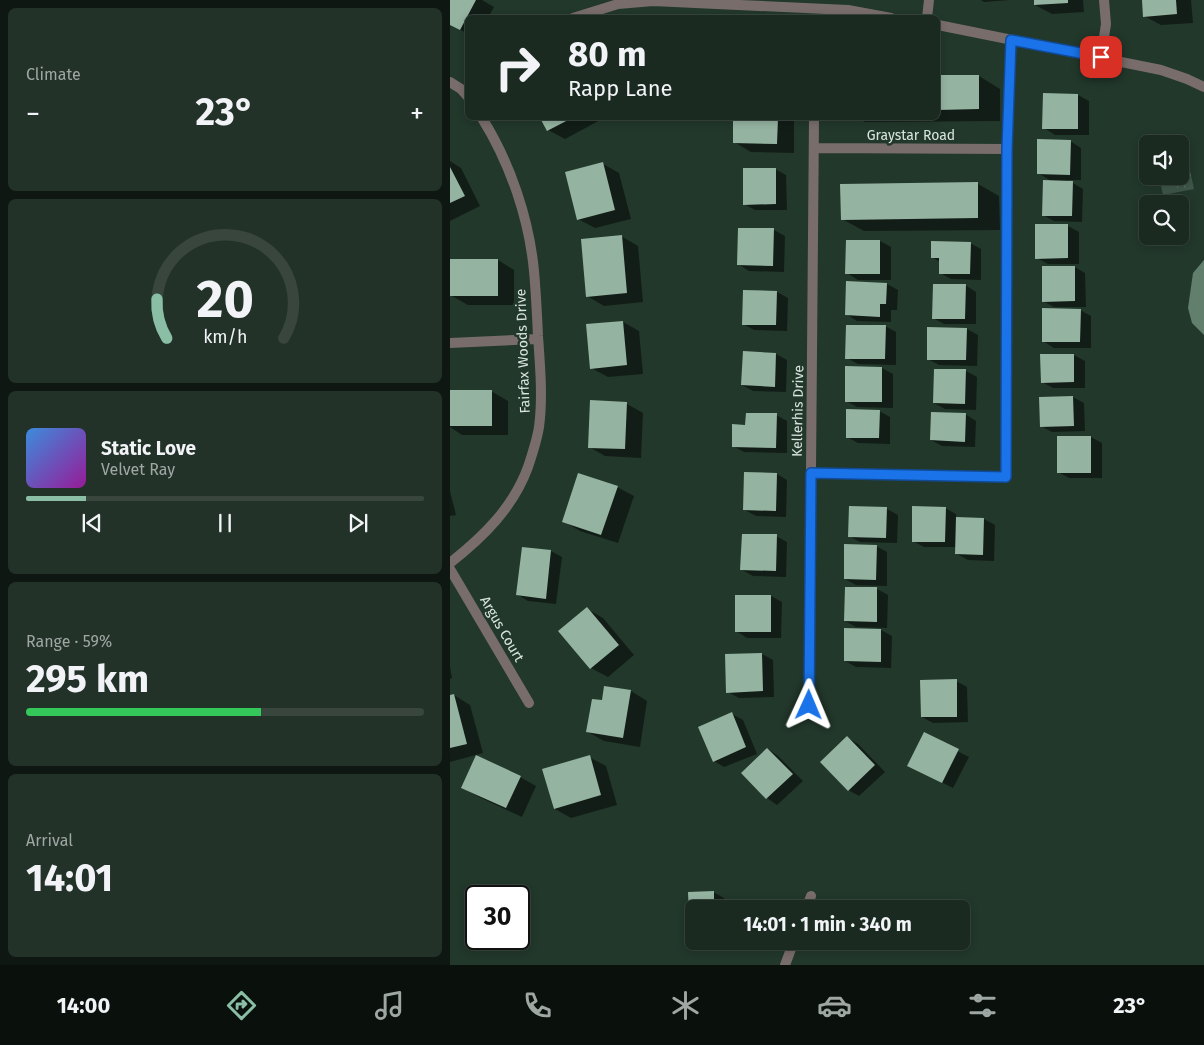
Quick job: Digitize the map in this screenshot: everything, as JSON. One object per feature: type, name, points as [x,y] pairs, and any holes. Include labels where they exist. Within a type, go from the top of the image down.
[{"type":"street","points":[[927,15],[929,0]]},
{"type":"street","points":[[1101,57],[1106,24],[1104,0]]},
{"type":"street","points":[[583,15],[618,4],[653,2],[753,3],[815,13],[848,10],[875,15]]},
{"type":"street","points":[[940,25],[1161,70],[1204,87]]},
{"type":"street","points":[[811,473],[1006,477],[1007,149],[1011,40]]},
{"type":"street","points":[[450,82],[464,86]]},
{"type":"street","name":"Fairfax Woods Drive","points":[[450,563],[476,543],[494,525],[510,502],[528,469],[539,427],[540,374],[534,270],[529,239],[521,207],[502,154],[483,120]]},
{"type":"street","name":"Kellerhis Drive","points":[[809,705],[814,120]]},
{"type":"street","name":"Graystar Road","points":[[814,148],[1007,149]]},
{"type":"street","points":[[450,343],[538,339]]},
{"type":"street","name":"Argus Court","points":[[450,570],[529,703]]},
{"type":"street","points":[[809,900],[811,896]]},
{"type":"street","points":[[785,965],[791,950]]},
{"type":"green space","points":[[1189,166],[1194,189],[1163,195],[1161,185],[1189,185]]},
{"type":"shaded area","points":[[1204,260],[1204,335],[1192,323],[1188,308],[1193,273]]},
{"type":"building","points":[[450,0],[476,0],[468,15],[465,15],[465,21],[460,30],[450,25]]},
{"type":"building","points":[[1034,0],[1068,0],[1068,3],[1034,5]]},
{"type":"building","points":[[1142,0],[1176,0],[1177,14],[1143,17]]},
{"type":"building","points":[[940,75],[979,75],[979,109],[940,110]]},
{"type":"building","points":[[1043,93],[1078,94],[1078,129],[1042,129]]},
{"type":"building","points":[[541,120],[568,120],[547,131]]},
{"type":"building","points":[[733,120],[778,120],[777,144],[733,143]]},
{"type":"building","points":[[1037,139],[1071,140],[1070,175],[1037,174]]},
{"type":"building","points":[[603,162],[615,210],[577,220],[565,172]]},
{"type":"building","points":[[450,167],[465,196],[450,203]]},
{"type":"building","points":[[743,168],[776,168],[776,204],[743,205]]},
{"type":"building","points":[[1043,180],[1073,181],[1072,216],[1042,216]]},
{"type":"building","points":[[978,182],[978,218],[841,220],[840,184]]},
{"type":"building","points":[[1035,224],[1068,224],[1068,258],[1035,259]]},
{"type":"building","points":[[738,228],[774,228],[773,266],[737,265]]},
{"type":"building","points":[[622,235],[627,293],[586,297],[581,239]]},
{"type":"building","points":[[846,240],[880,240],[880,274],[845,274]]},
{"type":"building","points":[[931,241],[971,242],[970,274],[939,274],[939,258],[931,258]]},
{"type":"building","points":[[450,259],[498,259],[498,296],[450,296]]},
{"type":"building","points":[[1042,266],[1075,266],[1075,301],[1042,302]]},
{"type":"building","points":[[846,281],[887,283],[886,304],[880,304],[880,317],[845,315]]},
{"type":"building","points":[[933,284],[966,284],[965,319],[932,319]]},
{"type":"building","points":[[743,290],[777,291],[776,325],[742,325]]},
{"type":"building","points":[[1042,308],[1081,309],[1080,342],[1042,342]]},
{"type":"building","points":[[623,321],[627,365],[590,369],[586,324]]},
{"type":"building","points":[[846,325],[886,325],[885,359],[845,359]]},
{"type":"building","points":[[927,327],[967,328],[966,360],[927,360]]},
{"type":"building","points":[[743,351],[776,353],[775,387],[741,385]]},
{"type":"building","points":[[1040,354],[1074,354],[1074,382],[1041,383]]},
{"type":"building","points":[[845,366],[882,367],[882,402],[845,402]]},
{"type":"building","points":[[934,369],[966,369],[965,404],[933,403]]},
{"type":"building","points":[[450,390],[492,390],[492,426],[450,426]]},
{"type":"building","points":[[1073,396],[1074,426],[1040,427],[1039,397]]},
{"type":"building","points":[[590,400],[627,402],[625,449],[588,448]]},
{"type":"building","points":[[846,409],[880,410],[879,438],[846,438]]},
{"type":"building","points":[[931,412],[966,413],[965,442],[930,440]]},
{"type":"building","points":[[746,413],[777,413],[776,448],[732,447],[732,424],[745,425]]},
{"type":"building","points":[[1057,436],[1091,436],[1091,473],[1057,473]]},
{"type":"building","points":[[744,472],[777,473],[776,511],[743,510]]},
{"type":"building","points":[[578,473],[618,486],[601,535],[562,522]]},
{"type":"building","points":[[849,506],[887,507],[886,538],[848,537]]},
{"type":"building","points":[[912,506],[946,507],[945,542],[912,542]]},
{"type":"building","points":[[956,517],[984,518],[983,555],[955,554]]},
{"type":"building","points":[[742,534],[777,534],[776,571],[740,570]]},
{"type":"building","points":[[844,544],[877,545],[876,580],[844,579]]},
{"type":"building","points":[[522,547],[551,550],[546,599],[516,595]]},
{"type":"building","points":[[845,587],[877,587],[877,622],[844,621]]},
{"type":"building","points":[[735,595],[771,595],[771,632],[735,632]]},
{"type":"building","points":[[587,607],[619,645],[590,669],[558,631]]},
{"type":"building","points":[[844,628],[881,629],[881,662],[844,661]]},
{"type":"building","points":[[762,653],[763,691],[726,693],[725,654]]},
{"type":"building","points":[[957,679],[957,717],[921,717],[920,680]]},
{"type":"building","points":[[604,686],[631,690],[623,738],[586,732],[592,699],[602,700]]},
{"type":"building","points":[[454,694],[467,744],[450,748],[450,695]]},
{"type":"building","points":[[732,712],[746,747],[713,762],[698,727]]},
{"type":"building","points":[[924,732],[959,749],[942,783],[907,766]]},
{"type":"building","points":[[847,736],[875,765],[848,791],[820,762]]},
{"type":"building","points":[[767,748],[793,774],[766,799],[741,773]]},
{"type":"building","points":[[476,755],[521,776],[506,808],[461,788]]},
{"type":"building","points":[[590,755],[601,795],[554,809],[542,769]]},
{"type":"building","points":[[714,891],[714,900],[688,900],[688,892]]},
{"type":"route","points":[[809,705],[811,473],[1006,477],[1007,149],[1011,40],[1101,57]]}]
